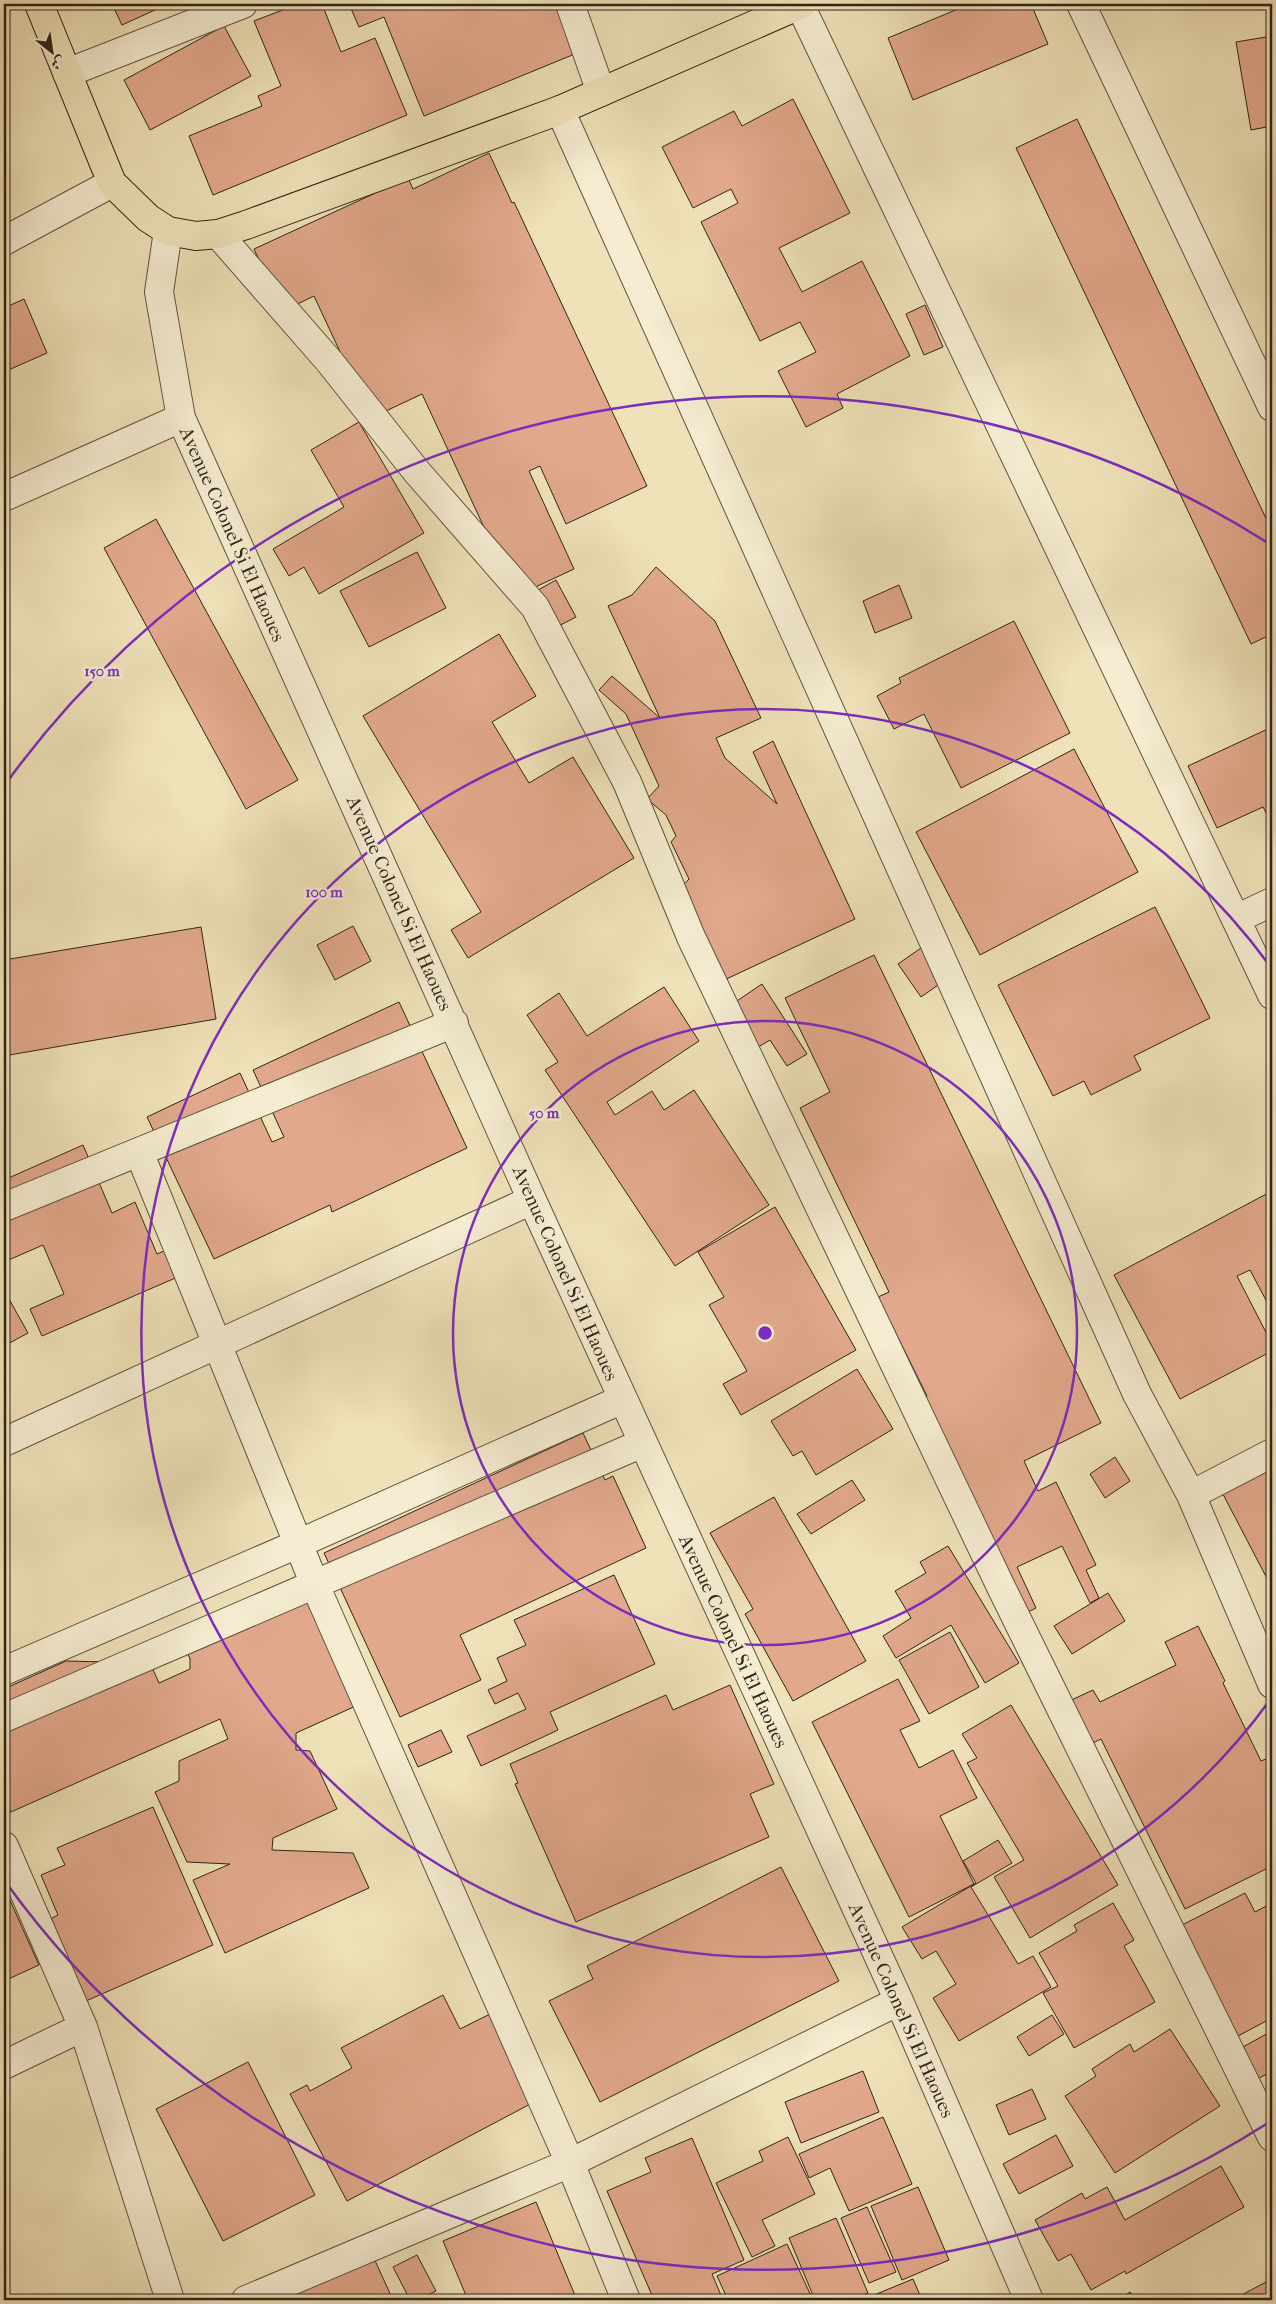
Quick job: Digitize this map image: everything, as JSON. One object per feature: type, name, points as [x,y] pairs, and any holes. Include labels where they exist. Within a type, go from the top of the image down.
[{"type":"main road","points":[[40,4],[112,183],[148,218],[168,231],[196,236],[218,234],[246,225],[560,110],[801,4]]},
{"type":"street","points":[[67,73],[243,4]]},
{"type":"street","points":[[570,4],[601,92]]},
{"type":"street","points":[[801,4],[1272,995]]},
{"type":"street","points":[[1081,4],[1272,407]]},
{"type":"street","points":[[560,110],[1137,1394],[1191,1495],[1272,1684]]},
{"type":"street","points":[[4,241],[112,183]]},
{"type":"street","name":"Avenue Colonel Si El Haoues","points":[[168,231],[159,292],[181,418],[532,1200],[899,2000],[1029,2300]]},
{"type":"street","points":[[218,234],[271,292],[329,361],[416,472],[535,607],[628,782],[691,937],[1001,1587],[1272,2138]]},
{"type":"street","points":[[4,496],[181,418]]},
{"type":"street","points":[[1236,919],[1272,902]]},
{"type":"street","points":[[4,1207],[454,1023]]},
{"type":"street","points":[[139,1152],[316,1585],[570,2163],[626,2300]]},
{"type":"street","points":[[4,1442],[532,1200]]},
{"type":"street","points":[[4,1671],[300,1543],[623,1399]]},
{"type":"street","points":[[4,1718],[643,1444]]},
{"type":"street","points":[[1191,1495],[1272,1453]]},
{"type":"street","points":[[4,1846],[83,2027],[170,2300]]},
{"type":"street","points":[[246,2300],[570,2163],[899,2000]]},
{"type":"street","points":[[4,2065],[83,2027]]},
{"type":"building","points":[[112,4],[168,4],[122,25]]},
{"type":"building","points":[[298,4],[322,4],[341,52],[375,38],[407,115],[213,195],[189,136],[262,106],[258,96],[281,86],[254,21]]},
{"type":"building","points":[[349,4],[562,4],[582,51],[424,116],[384,17],[359,27]]},
{"type":"building","points":[[970,4],[1031,4],[1048,44],[913,100],[888,38]]},
{"type":"building","points":[[224,26],[251,76],[150,130],[124,80]]},
{"type":"building","points":[[1272,36],[1272,126],[1251,130],[1236,42]]},
{"type":"building","points":[[793,99],[850,213],[779,248],[802,292],[862,261],[910,356],[837,394],[843,408],[806,427],[778,371],[816,352],[800,322],[760,341],[701,222],[738,203],[731,189],[693,208],[662,147],[734,111],[742,126]]},
{"type":"building","points":[[1077,119],[1272,531],[1272,634],[1251,644],[1016,148]]},
{"type":"building","points":[[489,153],[512,203],[514,202],[647,486],[566,524],[540,466],[529,471],[574,569],[516,596],[422,394],[371,418],[314,296],[283,311],[254,249],[408,178],[413,189]]},
{"type":"building","points":[[24,299],[47,353],[4,372],[4,308]]},
{"type":"building","points":[[925,305],[943,347],[924,355],[906,314]]},
{"type":"building","points":[[359,422],[424,533],[319,594],[304,567],[289,576],[273,549],[344,507],[311,450]]},
{"type":"building","points":[[156,519],[298,780],[246,809],[104,548]]},
{"type":"building","points":[[417,552],[446,608],[369,647],[340,591]]},
{"type":"building","points":[[656,567],[715,621],[761,718],[716,738],[725,758],[777,804],[753,752],[773,741],[855,919],[707,988],[667,902],[689,879],[671,842],[676,836],[666,815],[647,799],[659,786],[626,714],[599,690],[612,676],[660,718],[608,606],[632,595]]},
{"type":"building","points":[[556,580],[576,617],[541,635],[522,599]]},
{"type":"building","points":[[899,585],[912,618],[875,633],[863,601]]},
{"type":"building","points":[[1014,621],[1070,733],[961,788],[924,714],[894,729],[877,696],[901,683],[899,678]]},
{"type":"building","points":[[499,634],[536,696],[492,722],[529,783],[573,757],[634,858],[468,958],[451,930],[481,912],[363,716]]},
{"type":"building","points":[[1272,727],[1272,824],[1263,807],[1217,828],[1188,766]]},
{"type":"building","points":[[1074,749],[1138,872],[980,955],[916,832]]},
{"type":"building","points":[[1155,907],[1210,1018],[1134,1056],[1141,1070],[1091,1095],[1084,1081],[1053,1096],[998,985]]},
{"type":"building","points":[[353,926],[371,961],[335,980],[317,945]]},
{"type":"building","points":[[201,927],[216,1019],[4,1056],[4,960]]},
{"type":"building","points":[[931,941],[954,974],[921,997],[898,964]]},
{"type":"building","points":[[874,955],[1101,1423],[1024,1461],[1038,1491],[1056,1482],[1096,1565],[1086,1570],[1099,1598],[1090,1603],[1062,1546],[1017,1567],[1036,1608],[1018,1617],[901,1408],[927,1396],[878,1297],[889,1292],[800,1108],[830,1092],[785,998]]},
{"type":"building","points":[[762,984],[807,1054],[787,1066],[770,1040],[755,1049],[728,1007]]},
{"type":"building","points":[[664,987],[699,1041],[607,1102],[615,1115],[652,1091],[664,1110],[694,1090],[769,1205],[675,1266],[545,1070],[558,1062],[527,1015],[559,993],[587,1036]]},
{"type":"building","points":[[399,1002],[467,1148],[332,1212],[330,1205],[214,1259],[147,1117],[240,1073],[272,1142],[284,1137],[253,1070]]},
{"type":"building","points":[[83,1145],[112,1213],[135,1202],[157,1254],[184,1242],[196,1269],[42,1336],[30,1309],[64,1294],[43,1245],[4,1262],[4,1180]]},
{"type":"building","points":[[1272,1191],[1272,1301],[1268,1304],[1250,1270],[1237,1276],[1272,1344],[1272,1351],[1180,1399],[1114,1275]]},
{"type":"building","points":[[775,1207],[856,1350],[741,1415],[723,1384],[747,1371],[709,1305],[724,1297],[698,1252]]},
{"type":"building","points":[[4,1290],[28,1333],[4,1346]]},
{"type":"building","points":[[857,1369],[893,1429],[816,1475],[802,1451],[793,1456],[771,1421]]},
{"type":"building","points":[[583,1433],[605,1480],[613,1476],[646,1548],[460,1635],[481,1680],[400,1717],[324,1553]]},
{"type":"building","points":[[1272,1447],[1272,1588],[1214,1477]]},
{"type":"building","points":[[1115,1457],[1130,1481],[1105,1498],[1090,1474]]},
{"type":"building","points":[[852,1480],[865,1500],[811,1534],[797,1514]]},
{"type":"building","points":[[774,1497],[866,1661],[793,1701],[745,1614],[753,1609],[710,1533]]},
{"type":"building","points":[[948,1546],[1019,1663],[985,1683],[951,1625],[896,1658],[883,1636],[911,1618],[895,1591],[926,1573],[920,1562]]},
{"type":"building","points":[[614,1575],[655,1664],[550,1712],[558,1730],[481,1766],[467,1736],[526,1709],[518,1693],[495,1704],[488,1690],[507,1681],[497,1658],[526,1645],[514,1620]]},
{"type":"building","points":[[301,1579],[358,1705],[296,1733],[296,1750],[310,1751],[337,1809],[273,1838],[272,1850],[353,1853],[369,1888],[225,1953],[193,1880],[230,1864],[187,1862],[155,1792],[179,1781],[179,1761],[228,1739],[220,1719],[11,1812],[4,1796],[4,1689],[66,1661],[150,1663],[159,1683],[190,1669],[190,1659],[179,1633]]},
{"type":"building","points":[[1108,1593],[1125,1621],[1072,1654],[1054,1626]]},
{"type":"building","points":[[1198,1626],[1261,1761],[1268,1758],[1272,1766],[1272,1866],[1185,1909],[1101,1739],[1089,1745],[1067,1702],[1093,1690],[1100,1702],[1176,1665],[1165,1642]]},
{"type":"building","points":[[950,1632],[979,1687],[929,1714],[899,1660]]},
{"type":"building","points":[[898,1679],[920,1721],[900,1730],[919,1768],[953,1750],[977,1798],[940,1816],[974,1884],[909,1917],[812,1722]]},
{"type":"building","points":[[730,1685],[774,1784],[750,1794],[769,1837],[576,1922],[515,1784],[518,1783],[510,1764],[666,1695],[673,1710]]},
{"type":"building","points":[[1011,1705],[1118,1885],[1030,1938],[994,1877],[1024,1860],[967,1763],[977,1758],[962,1734]]},
{"type":"building","points":[[441,1730],[452,1752],[418,1767],[408,1745]]},
{"type":"building","points":[[153,1807],[213,1945],[86,2001],[50,1919],[58,1915],[41,1875],[65,1865],[57,1848]]},
{"type":"building","points":[[998,1840],[1012,1863],[971,1887],[1018,1964],[1033,1956],[1051,1987],[959,2041],[933,1998],[956,1984],[936,1951],[922,1959],[902,1927],[976,1883],[963,1861]]},
{"type":"building","points":[[781,1867],[839,1981],[600,2102],[549,2001],[593,1979],[587,1966]]},
{"type":"building","points":[[4,1887],[39,1965],[4,1981]]},
{"type":"building","points":[[1245,1893],[1255,1912],[1272,1903],[1272,2018],[1236,2037],[1180,1926]]},
{"type":"building","points":[[1113,1903],[1134,1940],[1124,1946],[1155,2002],[1074,2048],[1043,1993],[1058,1986],[1039,1953],[1077,1931],[1074,1925]]},
{"type":"building","points":[[443,1995],[460,2029],[490,2014],[536,2101],[347,2201],[290,2094],[307,2085],[310,2091],[352,2068],[341,2048]]},
{"type":"building","points":[[1052,2015],[1064,2034],[1029,2056],[1017,2037]]},
{"type":"building","points":[[1170,2029],[1220,2106],[1115,2173],[1065,2096],[1096,2076],[1092,2069],[1130,2044],[1134,2052]]},
{"type":"building","points":[[1272,2031],[1272,2071],[1249,2084],[1232,2053]]},
{"type":"building","points":[[248,2062],[315,2195],[223,2241],[156,2109]]},
{"type":"building","points":[[863,2071],[879,2112],[801,2143],[785,2102]]},
{"type":"building","points":[[1032,2089],[1046,2119],[1009,2135],[996,2105]]},
{"type":"building","points":[[1272,2095],[1272,2123],[1260,2101]]},
{"type":"building","points":[[883,2117],[912,2184],[849,2211],[830,2168],[809,2178],[799,2154]]},
{"type":"building","points":[[1056,2135],[1073,2166],[1019,2194],[1003,2164]]},
{"type":"building","points":[[788,2137],[815,2194],[762,2220],[775,2246],[752,2257],[716,2183],[763,2161],[759,2151]]},
{"type":"building","points":[[692,2138],[744,2260],[712,2274],[723,2300],[654,2300],[607,2191],[651,2172],[645,2158]]},
{"type":"building","points":[[1221,2166],[1244,2207],[1126,2274],[1125,2271],[1091,2290],[1071,2254],[1058,2261],[1035,2220],[1082,2193],[1085,2199],[1107,2187],[1125,2220]]},
{"type":"building","points":[[918,2187],[949,2260],[902,2280],[871,2206]]},
{"type":"building","points":[[536,2202],[577,2300],[468,2300],[443,2241]]},
{"type":"building","points":[[867,2207],[896,2272],[869,2283],[841,2218]]},
{"type":"building","points":[[836,2218],[868,2293],[849,2300],[815,2300],[789,2238]]},
{"type":"building","points":[[787,2244],[813,2300],[728,2300],[717,2276]]},
{"type":"building","points":[[372,2254],[393,2300],[268,2300]]},
{"type":"building","points":[[417,2255],[436,2291],[417,2300],[410,2300],[393,2267]]},
{"type":"building","points":[[913,2279],[922,2300],[862,2300]]},
{"type":"building","points":[[1272,2279],[1272,2300],[1232,2300]]},
{"type":"building","points":[[1130,2292],[1136,2300],[1118,2300]]}]
